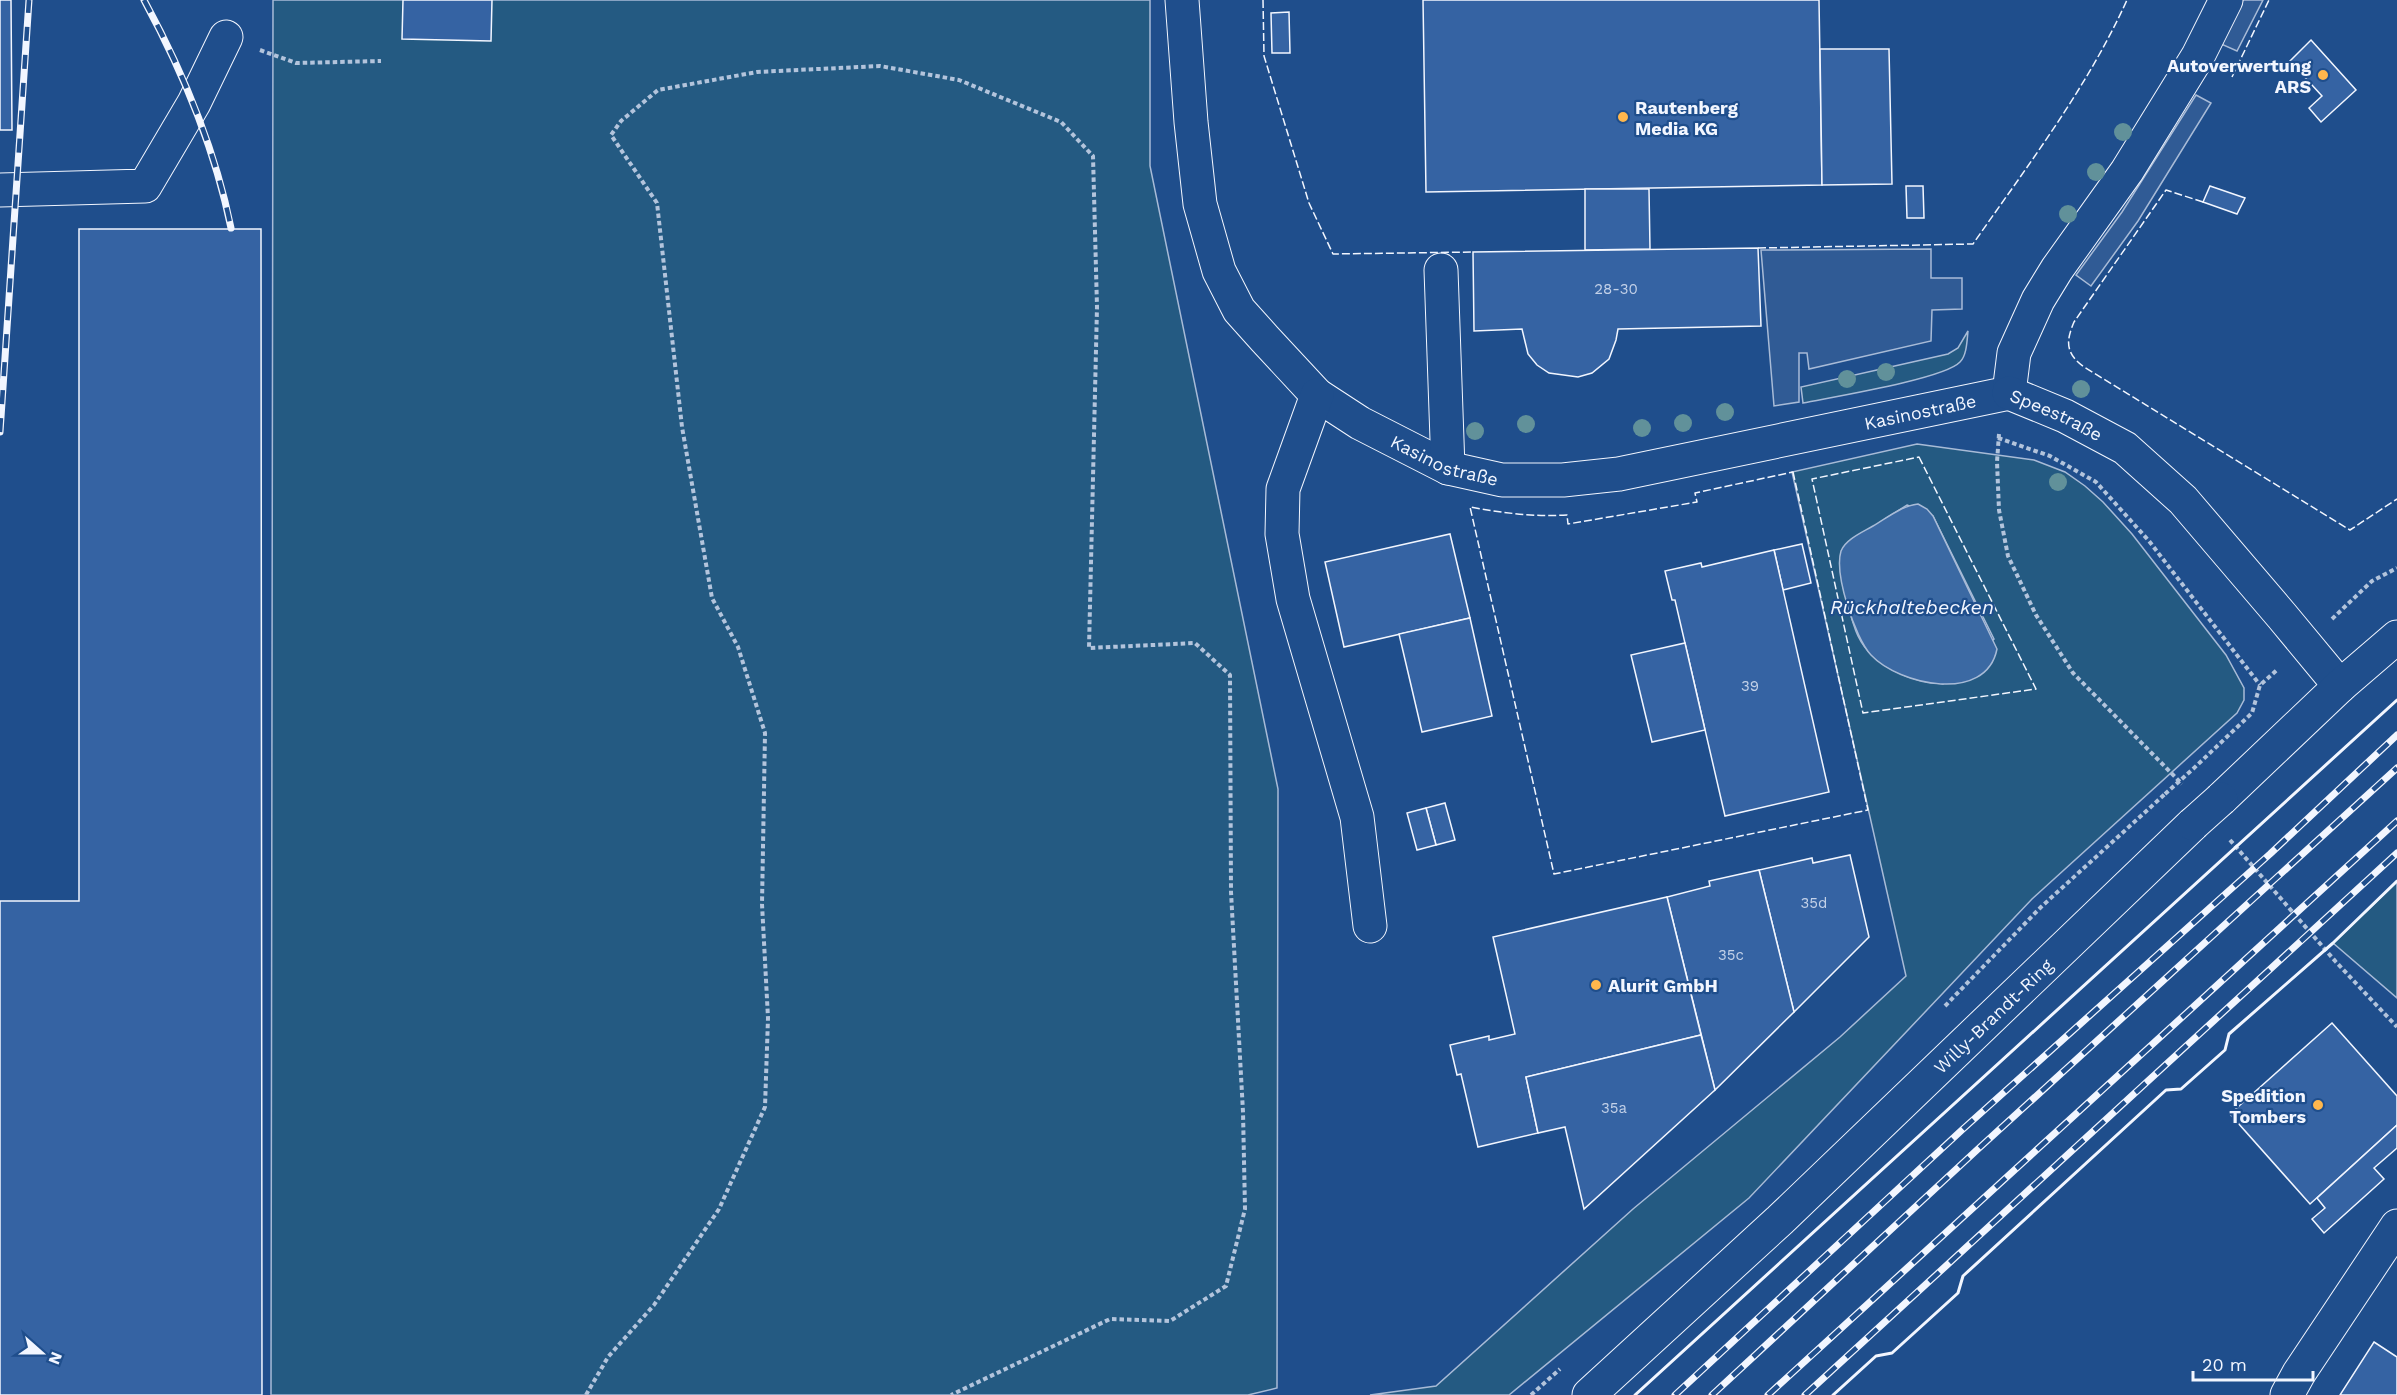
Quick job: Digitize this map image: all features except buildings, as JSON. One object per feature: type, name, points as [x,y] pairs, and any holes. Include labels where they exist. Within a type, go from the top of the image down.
[{"type":"street","name":"Kasinostraße","points":[[1182,0],[1200,204],[1219,271],[1239,310],[1317,395],[1369,427],[1448,468],[1502,480],[1563,480],[1619,474],[2009,393]]},
{"type":"street","name":"Speestraße","points":[[2226,0],[2198,56],[2127,171],[2057,269],[2038,300],[2014,353],[2009,393],[2065,416],[2125,447],[2183,500],[2340,686]]},
{"type":"street","points":[[0,190],[146,186],[194,103],[226,37]]},
{"type":"street","points":[[1441,270],[1448,468]]},
{"type":"street","points":[[1317,395],[1283,489],[1282,534],[1293,599],[1357,817],[1370,926]]},
{"type":"street","name":"Willy-Brandt-Ring","points":[[1589,1395],[2208,828],[2221,799],[2340,686],[2397,637]]},
{"type":"street","points":[[2287,1395],[2299,1373],[2397,1226]]},
{"type":"path","points":[[226,37],[296,63],[381,61]]},
{"type":"path","points":[[585,1395],[608,1357],[654,1305],[719,1209],[765,1107],[768,1018],[762,904],[765,733],[738,648],[712,598],[682,427],[657,203],[611,135],[621,122],[658,90],[757,72],[880,66],[959,80],[1061,122],[1093,156],[1097,307],[1089,648],[1195,643],[1230,675],[1231,892],[1243,1112],[1245,1209],[1226,1286],[1170,1321],[1110,1319],[951,1395]]},
{"type":"path","points":[[2009,393],[1998,438],[1997,462],[1999,510],[2008,556],[2036,615],[2073,673],[2186,789]]},
{"type":"path","points":[[1944,1007],[2041,907],[2252,713],[2260,685],[2148,541],[2096,482],[2050,456],[1998,438]]},
{"type":"path","points":[[2208,828],[2397,1027]]},
{"type":"path","points":[[1531,1395],[1566,1363]]},
{"type":"shaded area","points":[[273,0],[1150,0],[1150,166],[1278,789],[1277,1388],[1248,1395],[271,1395]]},
{"type":"shaded area","points":[[2243,0],[2263,0],[2237,51],[2221,44]]},
{"type":"shaded area","points":[[2196,95],[2211,103],[2138,221],[2091,286],[2076,275],[2122,212]]},
{"type":"shaded area","points":[[1931,249],[1931,278],[1962,278],[1962,309],[1932,310],[1931,341],[1809,369],[1807,353],[1799,353],[1799,402],[1774,406],[1761,250]]},
{"type":"shaded area","points":[[1968,331],[1964,355],[1960,362],[1950,368],[1911,381],[1803,403],[1801,387],[1948,354],[1958,348]]},
{"type":"shaded area","points":[[1917,444],[2034,460],[2065,472],[2103,502],[2132,534],[2226,655],[2244,688],[2244,700],[2237,713],[2032,899],[1749,1198],[1509,1395],[1370,1395],[1436,1386],[1633,1209],[1840,1037],[1906,976],[1792,472]],"holes":[[[1907,505],[1933,516],[1994,639],[1943,684],[1906,676],[1894,671],[1873,656],[1858,636],[1843,587],[1885,519]]]},
{"type":"shaded area","points":[[2397,882],[2397,998],[2333,943]]},
{"type":"water","name":"Rückhaltebecken","points":[[1918,504],[1933,516],[1997,649],[1990,666],[1977,677],[1960,683],[1940,684],[1920,681],[1884,666],[1865,647],[1853,621],[1843,590],[1840,561],[1843,547],[1855,536],[1894,513]]},
{"type":"railway","points":[[0,432],[29,0]]},
{"type":"railway","points":[[144,0],[172,55],[196,111],[216,169],[231,228]]},
{"type":"railway","points":[[1675,1395],[1963,1129],[2270,854],[2397,735]]},
{"type":"railway","points":[[1712,1395],[1978,1149],[2397,768]]},
{"type":"railway","points":[[1768,1395],[2397,821]]},
{"type":"railway","points":[[1805,1395],[2397,853]]},
{"type":"fence","points":[[1263,0],[1264,56],[1309,203],[1333,254],[1473,252]]},
{"type":"fence","points":[[1758,248],[1973,244],[2075,95],[2111,33],[2127,0]]},
{"type":"fence","points":[[2232,77],[2269,0]]},
{"type":"fence","points":[[2203,202],[2166,190],[2074,322],[2069,341],[2073,357],[2084,367],[2350,530],[2397,499]]},
{"type":"fence","points":[[1919,457],[2036,689],[1863,713],[1812,479],[1919,457]]},
{"type":"fence","points":[[1793,472],[1868,810],[1554,874],[1470,507],[1518,514],[1567,515],[1568,524],[1697,502],[1695,493],[1793,472]]},
{"type":"wall","points":[[1635,1395],[2397,700]]},
{"type":"wall","points":[[1833,1395],[1876,1356],[1892,1353],[1958,1293],[1963,1276],[2166,1090],[2181,1089],[2225,1050],[2229,1034],[2333,943],[2397,881]]},
{"type":"place","name":"Autoverwertung ARS","points":[[2323,75]]},
{"type":"place","name":"Rautenberg Media KG","points":[[1623,117]]},
{"type":"place","name":"Alurit GmbH","points":[[1596,985]]},
{"type":"place","name":"Spedition Tombers","points":[[2318,1105]]}]
